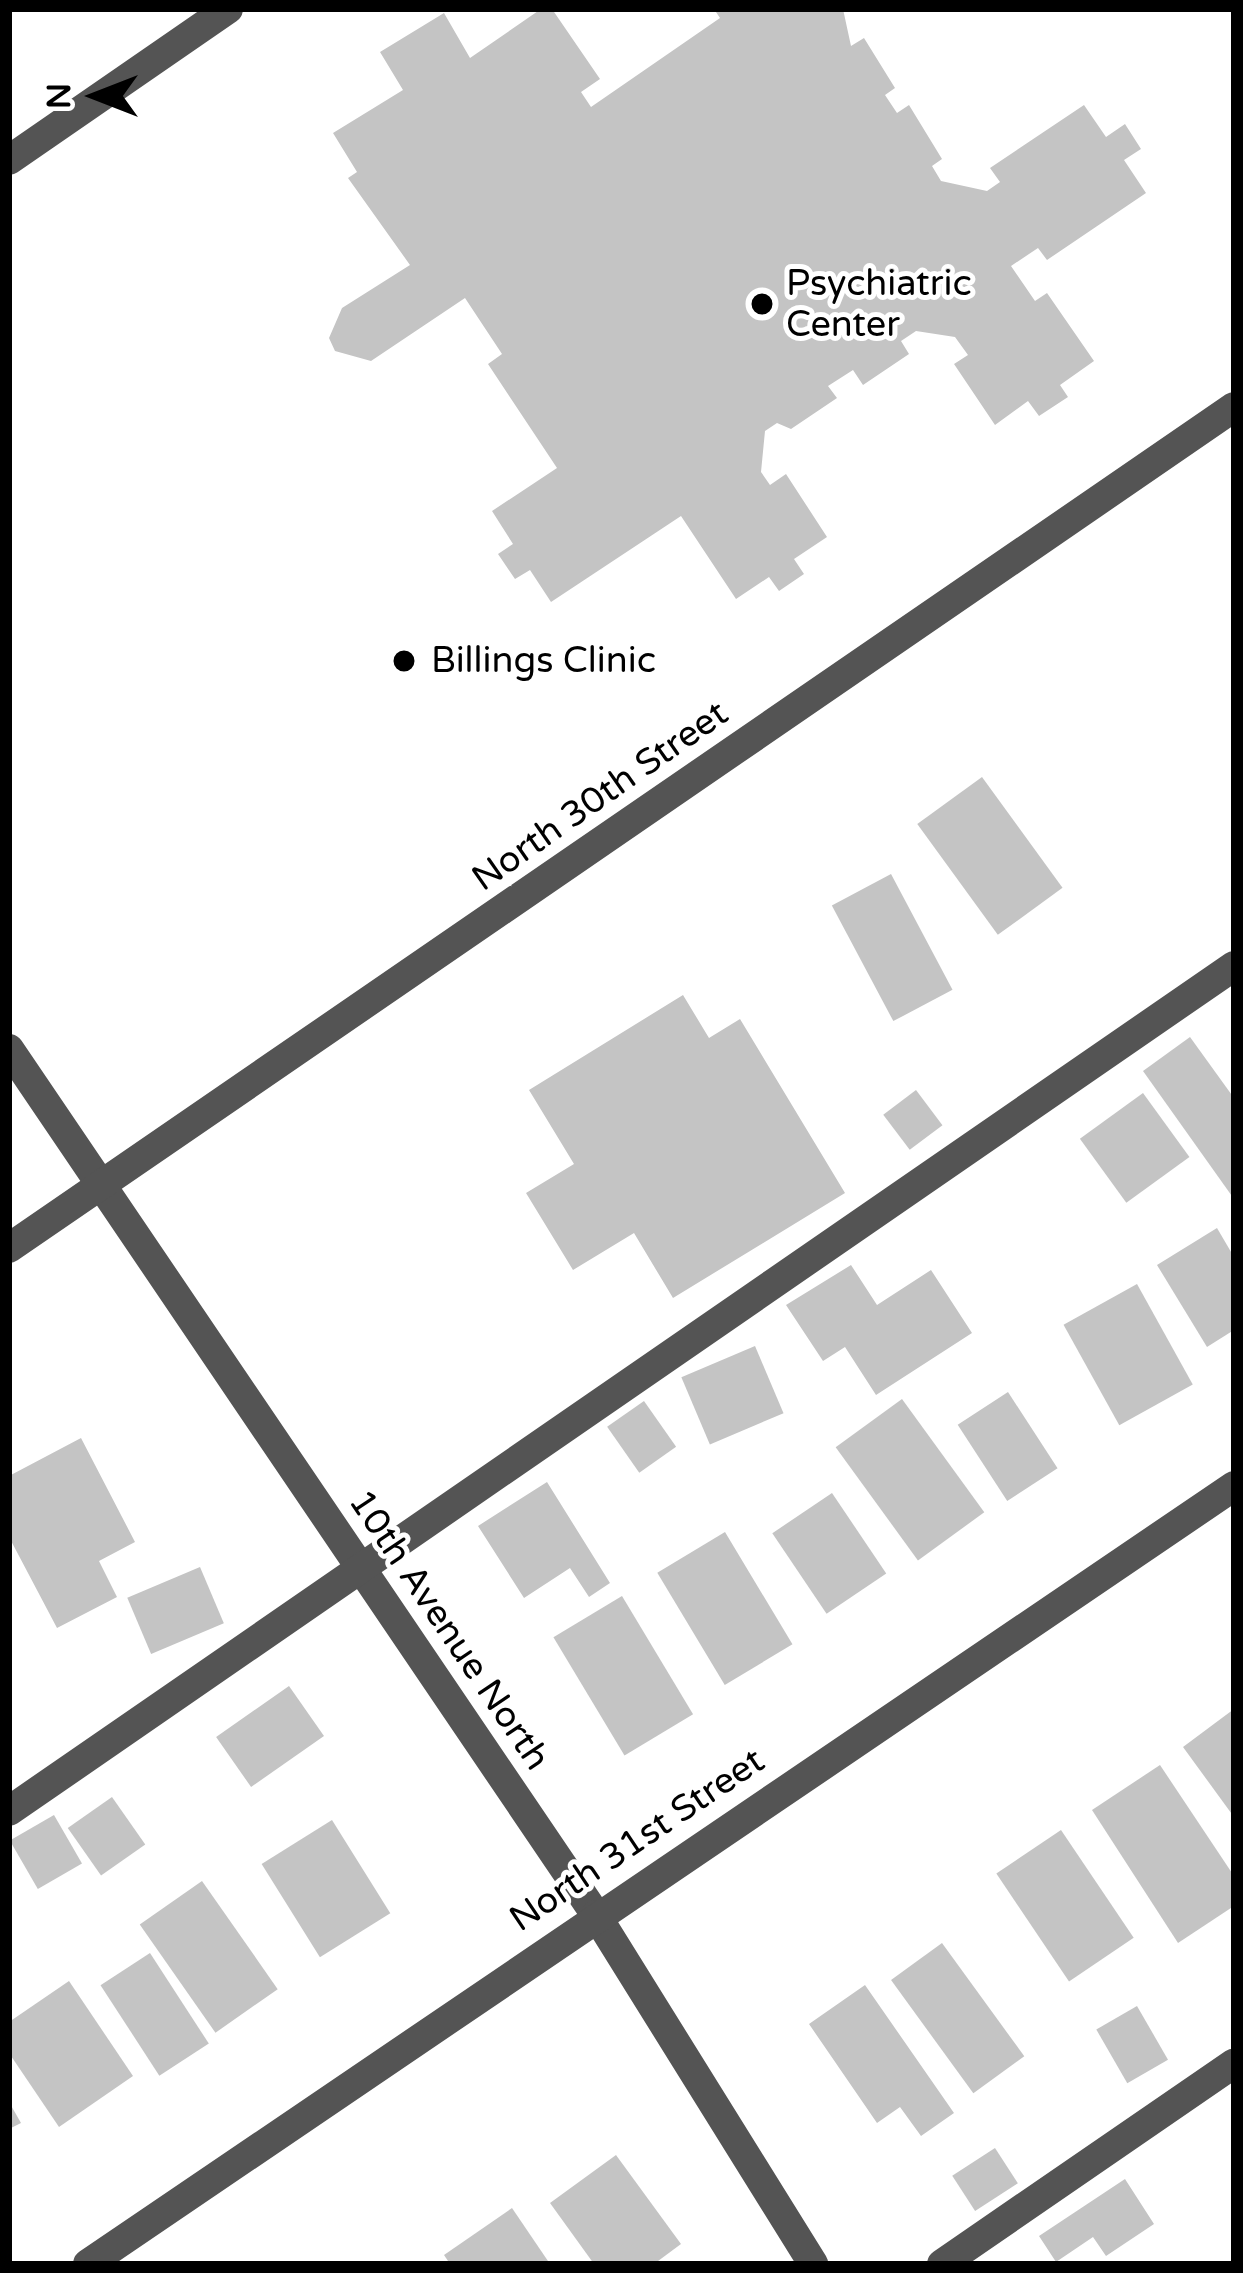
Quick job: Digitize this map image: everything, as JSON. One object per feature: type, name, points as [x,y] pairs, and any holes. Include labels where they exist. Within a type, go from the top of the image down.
[{"type":"street","points":[[9,160],[229,9]]},
{"type":"street","name":"North 30th Street","points":[[9,1248],[1234,407]]},
{"type":"street","points":[[9,1811],[1234,966]]},
{"type":"street","name":"10th Avenue North","points":[[9,1049],[596,1915],[813,2264]]},
{"type":"street","name":"North 31st Street","points":[[88,2264],[1234,1486]]},
{"type":"street","points":[[942,2264],[1234,2063]]},
{"type":"building","name":"Psychiatric Center","points":[[541,9],[552,9],[600,79],[581,92],[591,107],[720,18],[714,9],[843,9],[851,46],[864,38],[895,88],[885,95],[897,113],[909,105],[942,159],[932,166],[941,181],[987,191],[1000,182],[990,168],[1084,105],[1106,137],[1125,124],[1141,149],[1124,160],[1146,193],[1047,260],[1038,248],[1011,266],[1035,301],[1047,293],[1094,361],[1060,385],[1068,397],[1039,416],[1028,401],[995,425],[954,364],[968,355],[955,337],[916,331],[901,341],[909,354],[863,385],[853,370],[828,386],[837,398],[791,429],[777,423],[765,431],[761,472],[770,485],[786,474],[827,537],[794,559],[804,574],[779,591],[769,577],[736,599],[681,516],[551,602],[530,570],[515,579],[498,554],[513,544],[492,511],[557,468],[488,364],[502,354],[465,298],[371,361],[335,351],[329,338],[342,308],[410,265],[348,178],[357,172],[333,133],[403,90],[380,52],[444,13],[470,58]]},
{"type":"building","points":[[982,777],[1063,888],[998,935],[917,824]]},
{"type":"building","points":[[891,874],[953,990],[893,1021],[832,905]]},
{"type":"building","points":[[683,995],[709,1038],[740,1019],[845,1193],[673,1298],[634,1233],[573,1270],[526,1193],[574,1164],[529,1090]]},
{"type":"building","points":[[1190,1037],[1234,1098],[1234,1199],[1143,1071]]},
{"type":"building","points":[[916,1090],[942,1125],[910,1150],[883,1115]]},
{"type":"building","points":[[1143,1093],[1189,1157],[1126,1203],[1080,1139]]},
{"type":"building","points":[[1217,1228],[1234,1257],[1234,1330],[1207,1347],[1157,1265]]},
{"type":"building","points":[[851,1265],[877,1305],[931,1270],[972,1333],[876,1395],[845,1347],[823,1361],[786,1305]]},
{"type":"building","points":[[1137,1284],[1193,1385],[1119,1425],[1064,1325]]},
{"type":"building","points":[[755,1346],[784,1413],[710,1444],[681,1377]]},
{"type":"building","points":[[1008,1392],[1058,1468],[1007,1501],[958,1425]]},
{"type":"building","points":[[902,1399],[984,1512],[918,1560],[836,1447]]},
{"type":"building","points":[[644,1401],[676,1447],[639,1473],[607,1427]]},
{"type":"building","points":[[81,1438],[135,1542],[99,1561],[117,1597],[57,1628],[9,1537],[9,1476]]},
{"type":"building","points":[[547,1482],[610,1583],[589,1597],[570,1568],[524,1598],[478,1526]]},
{"type":"building","points":[[832,1493],[886,1573],[827,1614],[772,1533]]},
{"type":"building","points":[[725,1532],[792,1644],[725,1685],[657,1573]]},
{"type":"building","points":[[200,1567],[224,1623],[151,1654],[127,1598]]},
{"type":"building","points":[[622,1596],[693,1714],[625,1755],[553,1637]]},
{"type":"building","points":[[289,1686],[324,1736],[251,1787],[216,1737]]},
{"type":"building","points":[[1234,1709],[1234,1817],[1183,1747]]},
{"type":"building","points":[[1160,1765],[1234,1876],[1234,1906],[1178,1943],[1092,1810]]},
{"type":"building","points":[[112,1797],[145,1845],[101,1875],[68,1828]]},
{"type":"building","points":[[54,1815],[82,1863],[38,1889],[10,1840]]},
{"type":"building","points":[[332,1820],[390,1913],[320,1957],[262,1864]]},
{"type":"building","points":[[1061,1830],[1134,1938],[1069,1981],[996,1874]]},
{"type":"building","points":[[202,1881],[278,1989],[215,2033],[140,1925]]},
{"type":"building","points":[[942,1943],[1024,2056],[973,2093],[891,1980]]},
{"type":"building","points":[[150,1953],[209,2044],[159,2076],[101,1985]]},
{"type":"building","points":[[69,1981],[133,2076],[59,2127],[9,2053],[9,2022]]},
{"type":"building","points":[[865,1985],[954,2113],[921,2136],[900,2107],[877,2123],[809,2024]]},
{"type":"building","points":[[1137,2006],[1168,2060],[1127,2083],[1096,2030]]},
{"type":"building","points":[[9,2102],[21,2123],[9,2129]]},
{"type":"building","points":[[995,2148],[1018,2183],[975,2211],[952,2176]]},
{"type":"building","points":[[616,2155],[681,2244],[654,2264],[594,2264],[550,2203]]},
{"type":"building","points":[[1125,2179],[1154,2224],[1106,2256],[1093,2237],[1056,2262],[1039,2236]]},
{"type":"building","points":[[512,2208],[550,2264],[450,2264],[444,2255]]},
{"type":"place","name":"Psychiatric Center","points":[[762,304]]},
{"type":"place","name":"Billings Clinic","points":[[404,661]]}]
